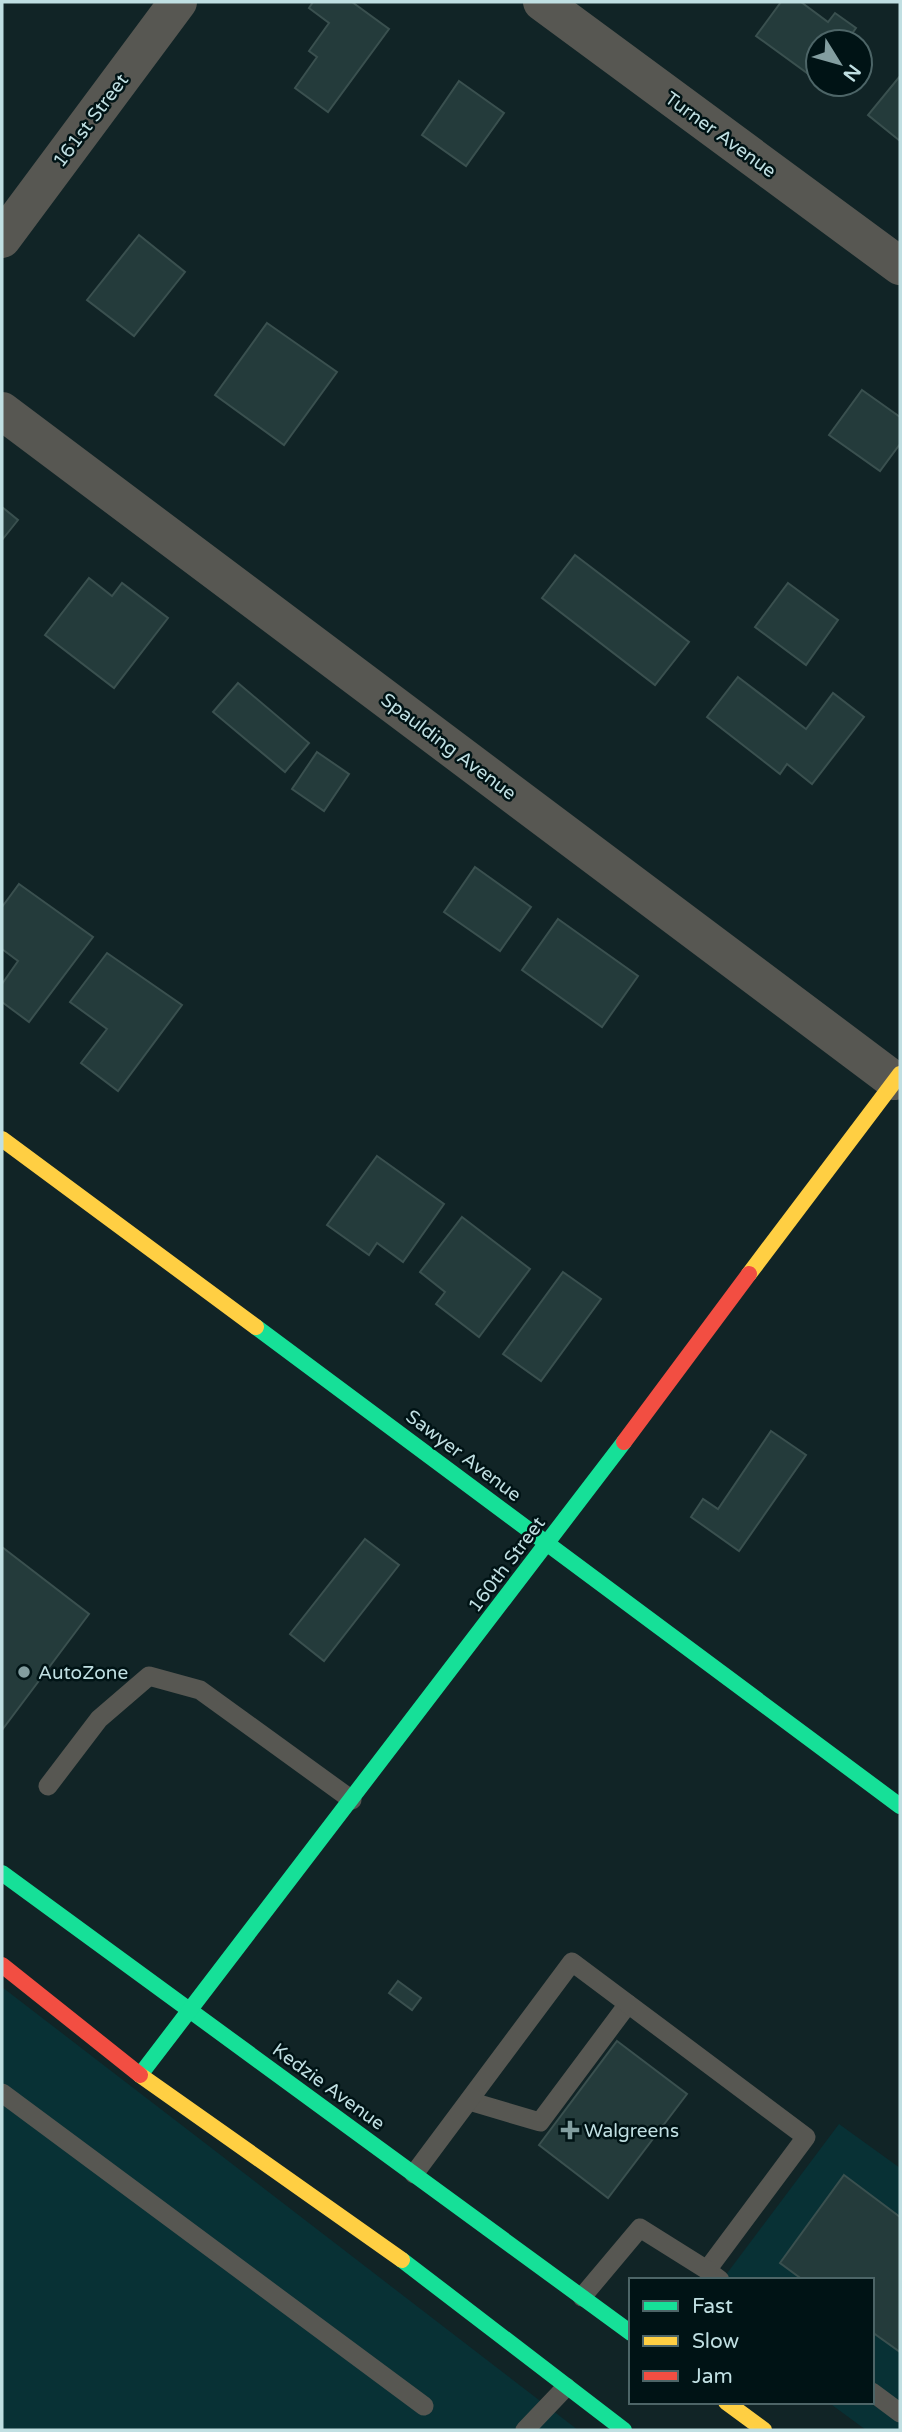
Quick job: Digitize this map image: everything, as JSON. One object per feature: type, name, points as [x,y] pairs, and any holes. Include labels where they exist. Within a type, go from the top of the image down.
[{"type":"street","name":"161st Street","points":[[2,239],[178,2]]},
{"type":"street","name":"Turner Avenue","points":[[542,2],[900,266]]},
{"type":"street","name":"Spaulding Avenue","points":[[2,411],[898,1078]]},
{"type":"street","name":"160th Street","points":[[140,2075],[547,1544],[898,1078]]},
{"type":"street","name":"Sawyer Avenue","points":[[2,1139],[900,1806]]},
{"type":"street","name":"Kedzie Avenue","points":[[2,1873],[629,2332]]},
{"type":"street","points":[[2,1965],[140,2075],[450,2294],[624,2430]]},
{"type":"street","points":[[729,2404],[764,2430]]},
{"type":"lane","points":[[48,1786],[99,1719],[149,1676],[200,1689],[352,1800]]},
{"type":"lane","points":[[414,2174],[572,1962],[806,2137],[713,2275],[640,2228],[582,2297]]},
{"type":"lane","points":[[470,2101],[540,2122],[628,2004]]},
{"type":"lane","points":[[2,2093],[424,2406]]},
{"type":"lane","points":[[525,2430],[566,2386]]},
{"type":"lane","points":[[874,2394],[900,2413]]},
{"type":"shaded area","points":[[2,1987],[578,2430],[2,2430]]},
{"type":"shaded area","points":[[839,2124],[900,2168],[900,2430],[866,2430],[831,2404],[874,2404],[874,2278],[724,2278]]},
{"type":"building","points":[[313,2],[352,2],[389,29],[328,112],[295,88],[317,57],[309,51],[329,23],[309,8]]},
{"type":"building","points":[[781,2],[801,2],[828,22],[835,13],[856,28],[804,28],[804,71],[756,36]]},
{"type":"building","points":[[900,76],[900,141],[868,115]]},
{"type":"building","points":[[459,81],[504,113],[466,166],[422,135]]},
{"type":"building","points":[[139,235],[185,272],[134,336],[87,300]]},
{"type":"building","points":[[267,323],[337,372],[284,445],[215,395]]},
{"type":"building","points":[[862,390],[900,417],[900,444],[880,471],[829,435]]},
{"type":"building","points":[[2,507],[18,520],[2,540]]},
{"type":"building","points":[[575,555],[689,642],[655,685],[542,598]]},
{"type":"building","points":[[89,578],[112,596],[122,583],[168,618],[114,688],[45,635]]},
{"type":"building","points":[[788,583],[838,620],[806,665],[755,627]]},
{"type":"building","points":[[738,677],[806,729],[833,693],[864,717],[812,784],[787,764],[780,774],[707,717]]},
{"type":"building","points":[[238,683],[309,743],[285,772],[213,712]]},
{"type":"building","points":[[317,752],[349,774],[324,811],[292,789]]},
{"type":"building","points":[[475,867],[531,907],[500,951],[444,912]]},
{"type":"building","points":[[19,884],[93,937],[29,1022],[2,1002],[2,984],[18,961],[2,949],[2,907]]},
{"type":"building","points":[[558,919],[638,976],[602,1027],[522,970]]},
{"type":"building","points":[[107,953],[182,1005],[118,1091],[81,1063],[107,1029],[70,1002]]},
{"type":"building","points":[[377,1156],[444,1204],[403,1262],[377,1243],[369,1255],[327,1225]]},
{"type":"building","points":[[462,1217],[530,1269],[479,1337],[436,1304],[445,1292],[420,1272]]},
{"type":"building","points":[[563,1272],[601,1299],[541,1381],[503,1354]]},
{"type":"building","points":[[771,1431],[806,1455],[739,1551],[691,1517],[703,1499],[718,1509]]},
{"type":"building","points":[[365,1539],[399,1565],[324,1661],[290,1634]]},
{"type":"building","name":"AutoZone","points":[[2,1547],[89,1614],[2,1730]]},
{"type":"building","points":[[398,1981],[421,1998],[412,2010],[389,1993]]},
{"type":"building","name":"Walgreens","points":[[617,2041],[687,2094],[608,2198],[539,2145]]},
{"type":"building","points":[[844,2175],[900,2217],[900,2352],[874,2333],[874,2278],[800,2278],[780,2263]]},
{"type":"traffic: fast","points":[[256,1327],[900,1806]]},
{"type":"traffic: fast","points":[[140,2075],[624,1442]]},
{"type":"traffic: fast","points":[[2,1873],[629,2332]]},
{"type":"traffic: fast","points":[[402,2260],[624,2430]]},
{"type":"traffic: slow","points":[[749,1274],[900,1074]]},
{"type":"traffic: slow","points":[[2,1139],[256,1327]]},
{"type":"traffic: slow","points":[[140,2075],[402,2260]]},
{"type":"traffic: slow","points":[[729,2404],[764,2430]]},
{"type":"traffic: jam","points":[[624,1442],[749,1274]]},
{"type":"traffic: jam","points":[[2,1965],[140,2075]]},
{"type":"place","name":"AutoZone","points":[[24,1672]]},
{"type":"place","name":"Walgreens","points":[[570,2130]]}]
